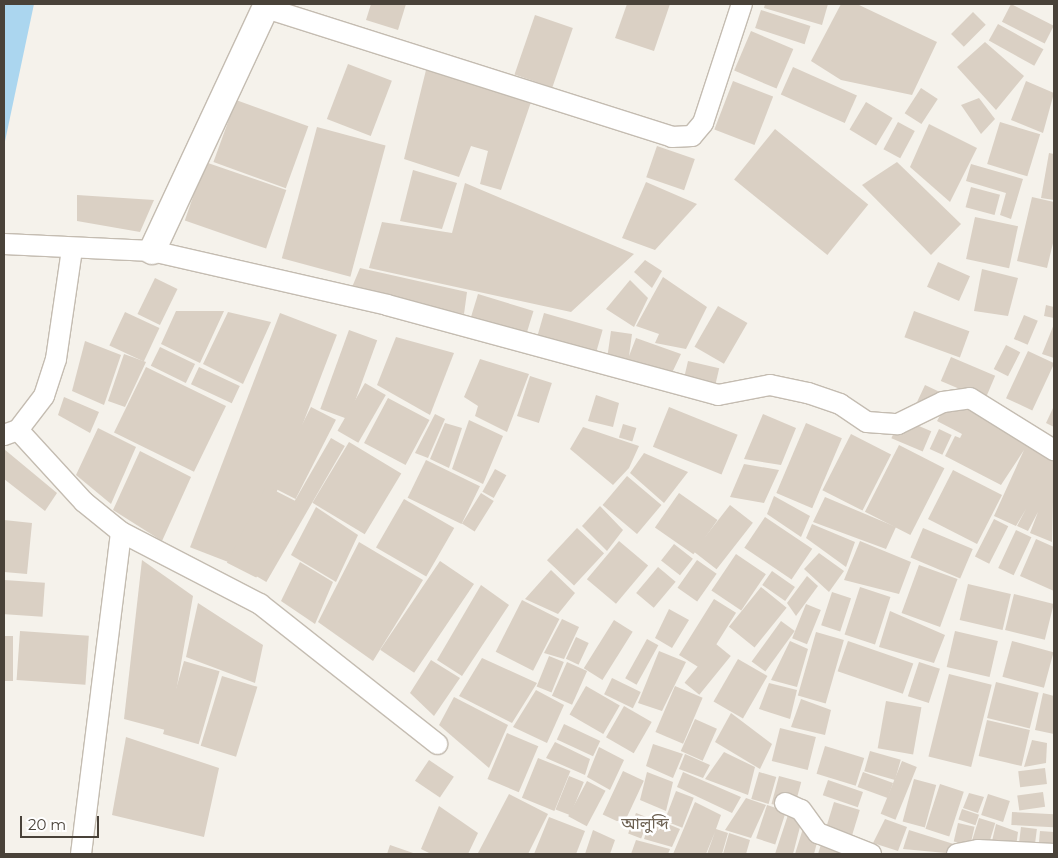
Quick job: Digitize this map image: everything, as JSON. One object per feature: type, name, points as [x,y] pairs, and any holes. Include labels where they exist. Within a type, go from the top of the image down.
[{"type":"street","points":[[152,251],[266,6],[672,137],[692,136],[703,123],[741,4]]},
{"type":"street","points":[[4,244],[72,250],[152,251],[387,305],[718,395],[770,385],[808,393],[840,404],[867,422],[898,424],[943,402],[970,398],[1054,450]]},
{"type":"street","points":[[72,250],[56,360],[44,396],[11,433],[84,502],[122,532],[260,604],[437,744]]},
{"type":"street","points":[[81,854],[122,532]]},
{"type":"street","points":[[785,802],[801,810],[818,833],[872,854]]},
{"type":"street","points":[[956,854],[978,850],[1054,854]]},
{"type":"water","points":[[4,4],[34,4],[4,146]]},
{"type":"building","points":[[371,4],[406,4],[398,30],[366,20]]},
{"type":"building","points":[[627,4],[670,4],[654,51],[615,38]]},
{"type":"building","points":[[765,4],[828,4],[822,25],[764,8]]},
{"type":"building","points":[[841,4],[857,4],[937,42],[912,95],[841,80],[811,61]]},
{"type":"building","points":[[1011,4],[1054,26],[1045,44],[1002,22]]},
{"type":"building","points":[[761,10],[810,26],[805,44],[755,28]]},
{"type":"building","points":[[973,12],[986,25],[964,47],[951,34]]},
{"type":"building","points":[[535,15],[573,28],[552,88],[514,75]]},
{"type":"building","points":[[998,24],[1043,49],[1034,66],[989,41]]},
{"type":"building","points":[[751,31],[793,49],[777,89],[734,71]]},
{"type":"building","points":[[985,42],[1024,76],[996,110],[957,67]]},
{"type":"building","points":[[348,64],[392,81],[371,136],[327,119]]},
{"type":"building","points":[[427,66],[531,102],[501,190],[480,184],[488,151],[471,146],[459,177],[404,159]]},
{"type":"building","points":[[793,67],[857,95],[845,123],[781,94]]},
{"type":"building","points":[[733,81],[773,96],[755,145],[714,130]]},
{"type":"building","points":[[1026,81],[1054,93],[1043,133],[1011,120]]},
{"type":"building","points":[[921,88],[938,99],[921,124],[905,113]]},
{"type":"building","points":[[979,98],[995,119],[981,134],[961,105]]},
{"type":"building","points":[[236,100],[308,126],[286,188],[213,162]]},
{"type":"building","points":[[866,102],[893,118],[876,145],[850,129]]},
{"type":"building","points":[[898,122],[915,131],[900,158],[883,149]]},
{"type":"building","points":[[1000,122],[1040,134],[1027,176],[987,164]]},
{"type":"building","points":[[929,124],[977,148],[950,202],[910,167]]},
{"type":"building","points":[[317,127],[386,145],[350,277],[282,258]]},
{"type":"building","points":[[775,129],[868,205],[827,255],[734,180]]},
{"type":"building","points":[[657,146],[695,159],[684,190],[646,177]]},
{"type":"building","points":[[1049,153],[1054,154],[1054,200],[1041,198]]},
{"type":"building","points":[[205,162],[286,190],[266,249],[185,221]]},
{"type":"building","points":[[897,162],[961,224],[931,255],[862,185]]},
{"type":"building","points":[[971,164],[1023,179],[1011,219],[1000,215],[1006,193],[966,181]]},
{"type":"building","points":[[413,170],[457,183],[442,229],[400,221]]},
{"type":"building","points":[[646,182],[697,204],[655,250],[622,238]]},
{"type":"building","points":[[465,183],[634,254],[571,312],[369,268],[382,222],[452,233]]},
{"type":"building","points":[[971,187],[1000,195],[995,215],[966,207]]},
{"type":"building","points":[[77,195],[154,200],[140,232],[77,221]]},
{"type":"building","points":[[1032,197],[1054,202],[1054,239],[1047,268],[1017,261]]},
{"type":"building","points":[[975,217],[1018,226],[1009,268],[966,259]]},
{"type":"building","points":[[645,260],[662,271],[652,288],[634,272]]},
{"type":"building","points":[[938,262],[970,276],[959,301],[927,287]]},
{"type":"building","points":[[360,268],[467,292],[464,314],[350,292]]},
{"type":"building","points":[[982,269],[1018,278],[1008,316],[974,311]]},
{"type":"building","points":[[663,277],[707,307],[686,349],[655,343],[659,334],[636,326]]},
{"type":"building","points":[[155,278],[177,289],[160,325],[137,314]]},
{"type":"building","points":[[630,280],[648,298],[634,327],[606,309]]},
{"type":"building","points":[[478,294],[533,311],[526,335],[471,318]]},
{"type":"building","points":[[1046,305],[1054,307],[1054,318],[1044,316]]},
{"type":"building","points":[[718,306],[747,323],[724,364],[694,347]]},
{"type":"building","points":[[176,311],[224,311],[200,363],[161,344]]},
{"type":"building","points":[[914,311],[969,331],[960,357],[904,337]]},
{"type":"building","points":[[125,312],[159,328],[144,362],[109,346]]},
{"type":"building","points":[[228,312],[271,322],[243,384],[203,364]]},
{"type":"building","points":[[280,313],[337,335],[247,569],[190,547]]},
{"type":"building","points":[[544,313],[603,330],[596,354],[537,337]]},
{"type":"building","points":[[1024,315],[1038,321],[1028,345],[1014,339]]},
{"type":"building","points":[[1054,324],[1054,358],[1042,354]]},
{"type":"building","points":[[349,330],[377,340],[348,419],[320,409]]},
{"type":"building","points":[[611,331],[632,334],[629,356],[636,338],[681,354],[670,377],[607,359]]},
{"type":"building","points":[[396,337],[454,353],[430,415],[377,385]]},
{"type":"building","points":[[85,341],[121,355],[104,405],[72,391]]},
{"type":"building","points":[[1006,345],[1020,352],[1008,376],[994,369]]},
{"type":"building","points":[[160,347],[195,364],[186,383],[151,366]]},
{"type":"building","points":[[1028,351],[1054,363],[1032,410],[1006,398]]},
{"type":"building","points":[[124,354],[146,362],[125,407],[108,401]]},
{"type":"building","points":[[951,357],[995,376],[985,400],[941,381]]},
{"type":"building","points":[[480,359],[529,374],[507,432],[475,416],[478,406],[464,397]]},
{"type":"building","points":[[688,361],[719,368],[714,389],[683,381]]},
{"type":"building","points":[[146,367],[226,406],[194,472],[114,433]]},
{"type":"building","points":[[199,367],[240,386],[232,403],[191,384]]},
{"type":"building","points":[[530,376],[552,383],[539,423],[517,416]]},
{"type":"building","points":[[365,383],[386,395],[358,443],[338,431]]},
{"type":"building","points":[[925,385],[940,392],[929,416],[914,409]]},
{"type":"building","points":[[596,395],[619,403],[613,427],[588,421]]},
{"type":"building","points":[[64,397],[99,412],[90,433],[58,415]]},
{"type":"building","points":[[950,397],[1054,462],[1052,542],[1030,533],[1038,512],[1028,531],[1017,526],[1026,509],[1016,526],[994,516],[1024,450],[1001,485],[945,456],[955,436],[960,438],[962,434],[937,421]]},
{"type":"building","points":[[388,398],[429,420],[406,465],[364,443]]},
{"type":"building","points":[[1054,406],[1054,427],[1046,423]]},
{"type":"building","points":[[311,407],[336,420],[296,499],[271,486]]},
{"type":"building","points":[[669,407],[738,435],[722,475],[653,447]]},
{"type":"building","points":[[435,414],[445,419],[428,458],[415,453]]},
{"type":"building","points":[[763,414],[796,428],[781,465],[744,459]]},
{"type":"building","points":[[900,418],[931,431],[923,452],[891,438]]},
{"type":"building","points":[[469,420],[503,436],[483,484],[452,469]]},
{"type":"building","points":[[445,423],[462,428],[449,468],[430,459]]},
{"type":"building","points":[[806,423],[842,438],[812,508],[776,493]]},
{"type":"building","points":[[623,424],[636,428],[632,441],[619,437]]},
{"type":"building","points":[[583,427],[639,446],[629,468],[613,485],[570,449]]},
{"type":"building","points":[[98,428],[136,447],[111,504],[76,475]]},
{"type":"building","points":[[939,429],[952,435],[942,455],[930,449]]},
{"type":"building","points":[[851,434],[891,454],[862,511],[822,490]]},
{"type":"building","points":[[331,438],[345,446],[266,582],[252,574]]},
{"type":"building","points":[[349,442],[401,473],[365,534],[312,503]]},
{"type":"building","points":[[899,445],[944,468],[910,535],[865,512]]},
{"type":"building","points":[[4,449],[57,493],[45,511],[4,479]]},
{"type":"building","points":[[140,451],[191,477],[162,541],[113,510]]},
{"type":"building","points":[[644,453],[688,472],[664,503],[630,473]]},
{"type":"building","points":[[426,460],[480,486],[462,524],[408,498]]},
{"type":"building","points":[[744,464],[779,470],[764,503],[730,497]]},
{"type":"building","points":[[495,469],[506,475],[494,498],[482,492]]},
{"type":"building","points":[[953,470],[1002,495],[977,544],[928,519]]},
{"type":"building","points":[[627,476],[661,505],[637,534],[603,505]]},
{"type":"building","points":[[266,486],[295,501],[256,578],[227,563]]},
{"type":"building","points":[[481,493],[494,501],[475,531],[462,524]]},
{"type":"building","points":[[679,493],[718,520],[693,554],[655,527]]},
{"type":"building","points":[[774,496],[810,516],[801,537],[767,514]]},
{"type":"building","points":[[825,497],[896,527],[886,549],[813,522]]},
{"type":"building","points":[[404,499],[454,528],[426,576],[376,547]]},
{"type":"building","points":[[730,505],[753,523],[717,569],[694,551]]},
{"type":"building","points":[[600,506],[623,530],[607,551],[582,526]]},
{"type":"building","points":[[316,507],[358,535],[336,582],[291,555]]},
{"type":"building","points":[[765,517],[812,549],[792,580],[744,548]]},
{"type":"building","points":[[994,519],[1008,526],[989,564],[975,556]]},
{"type":"building","points":[[4,520],[32,523],[27,574],[4,572]]},
{"type":"building","points":[[812,524],[855,542],[846,567],[806,538]]},
{"type":"building","points":[[577,528],[604,553],[574,585],[547,560]]},
{"type":"building","points":[[923,528],[973,549],[960,579],[910,557]]},
{"type":"building","points":[[1016,530],[1031,537],[1014,575],[998,568]]},
{"type":"building","points":[[1036,539],[1054,547],[1054,591],[1020,576]]},
{"type":"building","points":[[619,541],[648,565],[616,604],[587,579]]},
{"type":"building","points":[[860,541],[911,562],[899,594],[844,580]]},
{"type":"building","points":[[359,542],[423,580],[373,661],[318,622]]},
{"type":"building","points":[[674,544],[693,559],[680,575],[661,561]]},
{"type":"building","points":[[819,553],[844,571],[829,592],[804,569]]},
{"type":"building","points":[[736,554],[766,574],[741,611],[711,590]]},
{"type":"building","points":[[142,560],[193,596],[169,731],[124,719]]},
{"type":"building","points":[[697,560],[717,574],[697,602],[677,588]]},
{"type":"building","points":[[440,561],[474,584],[414,673],[380,650]]},
{"type":"building","points":[[300,562],[333,582],[315,624],[281,601]]},
{"type":"building","points":[[919,565],[958,579],[940,627],[902,613]]},
{"type":"building","points":[[658,567],[676,582],[654,608],[636,593]]},
{"type":"building","points":[[551,570],[575,593],[558,614],[525,599]]},
{"type":"building","points":[[772,571],[795,587],[785,601],[762,585]]},
{"type":"building","points":[[807,576],[818,586],[796,616],[787,603]]},
{"type":"building","points":[[4,580],[45,583],[43,617],[4,614]]},
{"type":"building","points":[[968,584],[1011,594],[1003,630],[960,620]]},
{"type":"building","points":[[481,585],[509,605],[462,676],[437,660]]},
{"type":"building","points":[[761,587],[787,608],[755,647],[729,627]]},
{"type":"building","points":[[860,587],[890,597],[875,644],[845,635]]},
{"type":"building","points":[[832,592],[851,598],[840,631],[821,625]]},
{"type":"building","points":[[1014,594],[1054,604],[1045,640],[1005,630]]},
{"type":"building","points":[[714,599],[736,613],[701,669],[679,655]]},
{"type":"building","points":[[522,600],[559,619],[533,671],[496,652]]},
{"type":"building","points":[[198,603],[263,645],[255,683],[186,657]]},
{"type":"building","points":[[806,604],[821,610],[807,644],[792,638]]},
{"type":"building","points":[[669,609],[689,620],[672,648],[655,638]]},
{"type":"building","points":[[890,611],[945,635],[934,663],[879,647]]},
{"type":"building","points":[[562,619],[579,627],[564,659],[544,653]]},
{"type":"building","points":[[614,620],[633,632],[602,680],[584,668]]},
{"type":"building","points":[[781,621],[795,631],[765,671],[752,661]]},
{"type":"building","points":[[20,631],[89,636],[85,685],[17,680]]},
{"type":"building","points":[[955,631],[998,641],[990,677],[947,667]]},
{"type":"building","points":[[816,632],[844,640],[826,703],[798,695]]},
{"type":"building","points":[[4,636],[13,636],[13,681],[4,681]]},
{"type":"building","points":[[576,637],[589,643],[579,665],[566,659]]},
{"type":"building","points":[[647,639],[658,645],[637,685],[625,678]]},
{"type":"building","points":[[790,641],[808,649],[797,687],[771,680]]},
{"type":"building","points":[[848,641],[913,663],[903,694],[838,671]]},
{"type":"building","points":[[1012,641],[1054,652],[1044,688],[1002,677]]},
{"type":"building","points":[[716,644],[731,656],[699,695],[685,683]]},
{"type":"building","points":[[659,651],[686,662],[662,711],[638,703]]},
{"type":"building","points":[[549,656],[564,662],[551,693],[537,687]]},
{"type":"building","points":[[482,658],[537,683],[512,723],[459,696]]},
{"type":"building","points":[[738,659],[767,676],[743,718],[714,701]]},
{"type":"building","points":[[431,660],[460,678],[434,716],[410,693]]},
{"type":"building","points":[[184,661],[220,671],[199,744],[163,734]]},
{"type":"building","points":[[567,662],[587,671],[572,705],[552,696]]},
{"type":"building","points":[[919,662],[940,669],[929,703],[908,696]]},
{"type":"building","points":[[949,674],[992,685],[971,767],[928,756]]},
{"type":"building","points":[[222,676],[257,687],[236,757],[201,746]]},
{"type":"building","points":[[612,678],[641,692],[633,708],[604,694]]},
{"type":"building","points":[[996,682],[1039,693],[1030,729],[987,718]]},
{"type":"building","points":[[769,683],[797,690],[790,719],[759,709]]},
{"type":"building","points":[[586,686],[620,706],[603,734],[570,715]]},
{"type":"building","points":[[675,686],[703,698],[683,744],[655,732]]},
{"type":"building","points":[[536,690],[564,705],[547,743],[513,727]]},
{"type":"building","points":[[1043,693],[1054,696],[1054,734],[1035,730]]},
{"type":"building","points":[[454,697],[508,725],[489,768],[439,725]]},
{"type":"building","points":[[801,699],[831,710],[825,735],[791,727]]},
{"type":"building","points":[[886,701],[921,707],[913,755],[878,748]]},
{"type":"building","points":[[624,706],[652,722],[634,753],[606,737]]},
{"type":"building","points":[[731,713],[772,744],[760,769],[715,742]]},
{"type":"building","points":[[695,719],[717,729],[703,761],[681,751]]},
{"type":"building","points":[[987,720],[1030,730],[1022,766],[979,756]]},
{"type":"building","points":[[564,724],[600,741],[593,756],[557,739]]},
{"type":"building","points":[[780,728],[816,737],[808,770],[772,761]]},
{"type":"building","points":[[507,733],[538,746],[519,792],[487,779]]},
{"type":"building","points":[[126,737],[219,768],[204,837],[112,815]]},
{"type":"building","points":[[1032,740],[1047,743],[1046,763],[1024,767]]},
{"type":"building","points":[[555,742],[590,759],[585,775],[546,758]]},
{"type":"building","points":[[653,744],[683,754],[673,778],[646,766]]},
{"type":"building","points":[[825,746],[864,758],[856,786],[817,774]]},
{"type":"building","points":[[599,747],[624,760],[610,790],[587,777]]},
{"type":"building","points":[[870,751],[901,760],[895,780],[864,771]]},
{"type":"building","points":[[724,752],[755,767],[748,795],[705,779]]},
{"type":"building","points":[[685,754],[710,765],[703,778],[679,769]]},
{"type":"building","points":[[538,758],[570,771],[554,811],[522,798]]},
{"type":"building","points":[[429,760],[454,777],[440,798],[415,781]]},
{"type":"building","points":[[902,761],[917,767],[895,820],[881,814]]},
{"type":"building","points":[[1045,768],[1047,784],[1020,787],[1018,771]]},
{"type":"building","points":[[623,771],[644,781],[624,824],[603,815]]},
{"type":"building","points":[[647,772],[673,782],[666,811],[640,800]]},
{"type":"building","points":[[683,772],[741,797],[732,813],[677,787]]},
{"type":"building","points":[[759,772],[776,777],[769,804],[751,799]]},
{"type":"building","points":[[863,772],[893,783],[888,798],[858,787]]},
{"type":"building","points":[[569,776],[584,782],[570,815],[556,809]]},
{"type":"building","points":[[779,776],[801,782],[794,810],[771,804]]},
{"type":"building","points":[[914,779],[936,785],[925,827],[903,822]]},
{"type":"building","points":[[828,780],[863,792],[858,807],[823,795]]},
{"type":"building","points":[[587,781],[606,791],[587,826],[568,816]]},
{"type":"building","points":[[940,784],[964,792],[949,836],[925,829]]},
{"type":"building","points":[[676,791],[694,798],[682,828],[665,821]]},
{"type":"building","points":[[1043,792],[1045,807],[1019,810],[1017,796]]},
{"type":"building","points":[[969,793],[984,797],[978,813],[963,808]]},
{"type":"building","points":[[509,794],[548,814],[528,854],[478,853]]},
{"type":"building","points":[[988,794],[1010,801],[1003,822],[981,815]]},
{"type":"building","points":[[746,798],[766,805],[751,838],[725,830]]},
{"type":"building","points":[[695,802],[721,815],[716,829],[728,833],[722,854],[707,854],[715,832],[706,854],[673,854]]},
{"type":"building","points":[[834,802],[860,810],[850,841],[824,834]]},
{"type":"building","points":[[767,805],[786,811],[775,844],[756,838]]},
{"type":"building","points":[[439,806],[478,833],[468,854],[431,854],[421,849]]},
{"type":"building","points":[[962,809],[979,815],[975,825],[958,819]]},
{"type":"building","points":[[1012,812],[1054,814],[1053,827],[1011,825]]},
{"type":"building","points":[[636,813],[649,818],[641,839],[628,834]]},
{"type":"building","points":[[788,815],[802,819],[793,854],[775,854]]},
{"type":"building","points":[[549,817],[585,831],[576,854],[534,854]]},
{"type":"building","points":[[651,817],[680,829],[672,847],[644,839]]},
{"type":"building","points":[[979,818],[995,823],[987,850],[971,845]]},
{"type":"building","points":[[885,819],[907,827],[898,851],[873,843]]},
{"type":"building","points":[[805,822],[821,827],[814,854],[795,854]]},
{"type":"building","points":[[958,823],[975,827],[970,845],[954,842]]},
{"type":"building","points":[[996,824],[1018,832],[1015,854],[989,854]]},
{"type":"building","points":[[1021,827],[1037,829],[1034,854],[1018,854]]},
{"type":"building","points":[[593,830],[615,840],[610,854],[585,854]]},
{"type":"building","points":[[909,830],[960,846],[957,854],[903,849]]},
{"type":"building","points":[[1040,831],[1054,832],[1054,854],[1038,854]]},
{"type":"building","points":[[729,833],[750,840],[746,854],[723,854]]},
{"type":"building","points":[[636,840],[670,849],[668,854],[631,854]]},
{"type":"building","points":[[822,841],[840,848],[838,854],[818,854]]},
{"type":"building","points":[[390,845],[416,854],[387,854]]},
{"type":"district","name":"আলুব্দি","points":[[645,824]]}]
